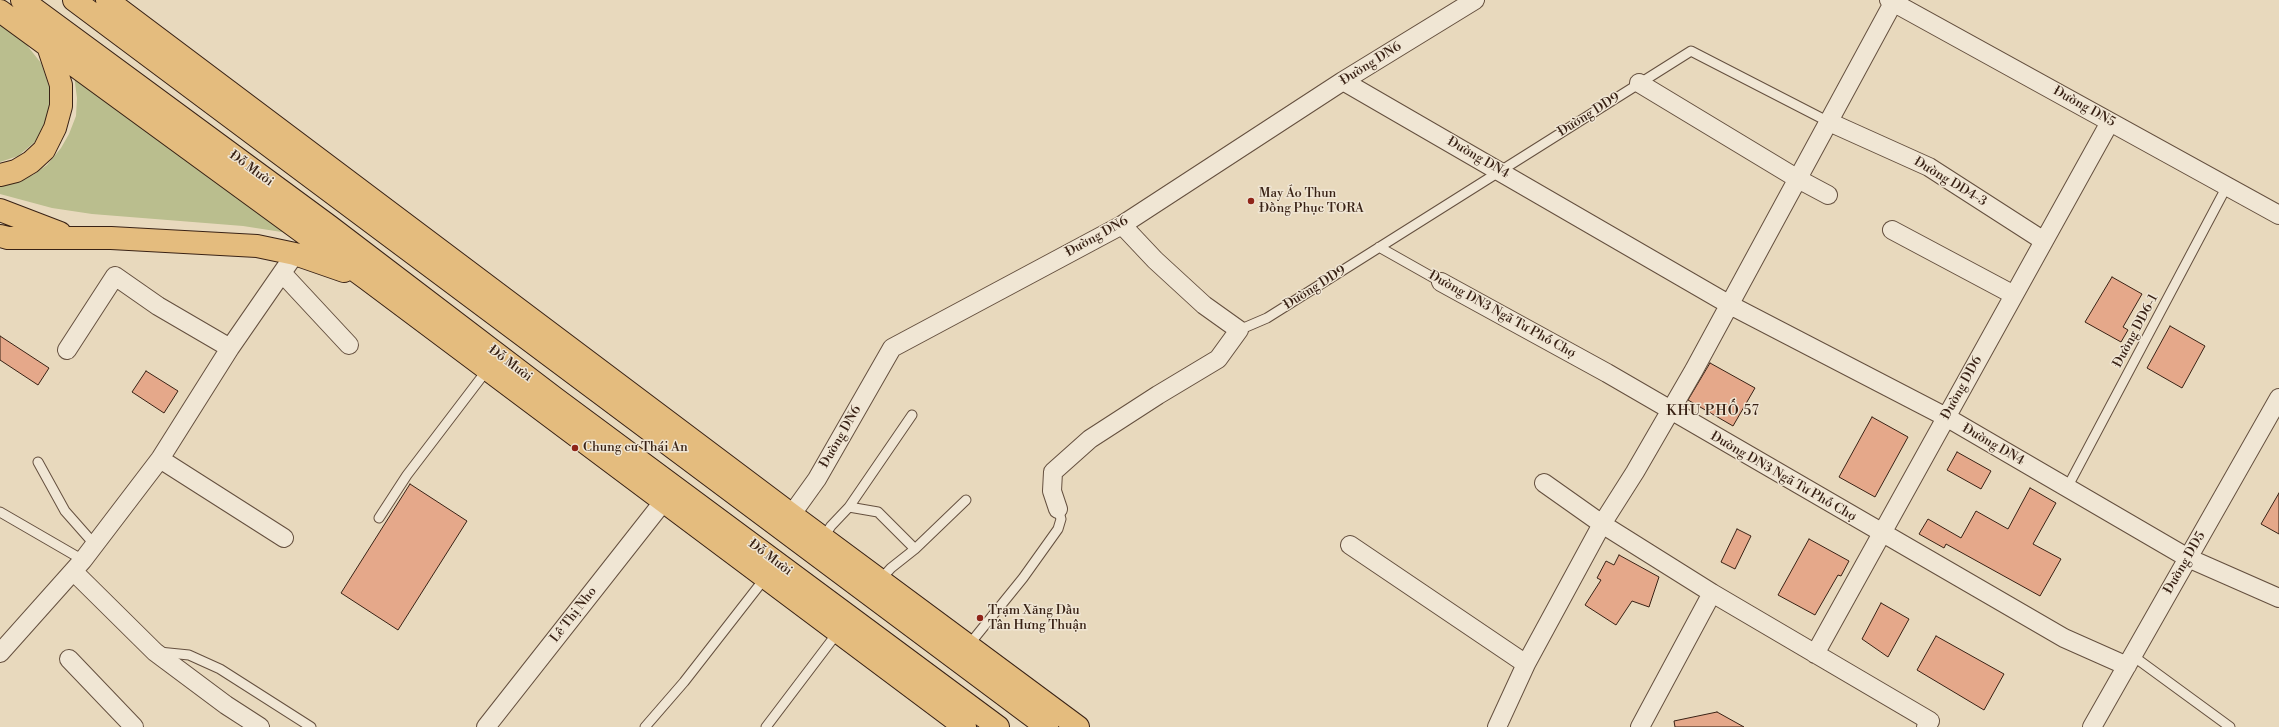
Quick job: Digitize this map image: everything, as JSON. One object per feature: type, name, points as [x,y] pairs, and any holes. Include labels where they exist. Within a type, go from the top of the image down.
[{"type":"highway","points":[[74,0],[786,522],[823,538],[1078,727]]},
{"type":"highway","points":[[107,0],[786,522],[1047,727]]},
{"type":"highway","points":[[0,175],[16,171],[31,162],[44,150],[55,128],[61,106],[61,85],[49,49],[28,4]]},
{"type":"highway","name":"Đỗ Mười","points":[[28,4],[329,226],[432,305],[669,495],[764,578],[965,727]]},
{"type":"highway","name":"Đỗ Mười","points":[[0,12],[367,279],[487,370],[669,495],[998,727]]},
{"type":"highway","points":[[0,210],[73,238]]},
{"type":"highway","points":[[329,226],[367,279]]},
{"type":"highway","points":[[0,236],[8,238],[111,238],[250,245],[295,254],[367,279],[432,305]]},
{"type":"street","name":"Đường DN6","points":[[786,522],[817,479],[892,348],[1122,225],[1343,80],[1475,0]]},
{"type":"street","name":"Đường DN5","points":[[1891,2],[2279,215]]},
{"type":"street","points":[[1497,727],[1526,664],[1602,524],[1670,411],[1730,305],[1829,122],[1891,2]]},
{"type":"street","name":"Đường DN4","points":[[1343,80],[1730,305],[1946,417],[2188,558],[2279,598]]},
{"type":"street","points":[[1640,83],[1798,179],[1828,195]]},
{"type":"street","name":"Đường DD4-3","points":[[1829,122],[1929,167],[2044,241]]},
{"type":"street","name":"Đường DD6","points":[[1814,654],[2110,122]]},
{"type":"street","points":[[1058,508],[1052,491],[1053,472],[1090,440],[1158,395],[1218,359],[1239,330],[1204,305],[1155,260],[1122,225]]},
{"type":"street","points":[[1892,230],[2014,295]]},
{"type":"street","points":[[0,653],[78,566],[160,459],[230,348],[295,254]]},
{"type":"street","points":[[282,273],[349,345]]},
{"type":"street","points":[[67,350],[115,276],[158,306],[230,348]]},
{"type":"street","name":"Đường DN3 Ngã Tư Phố Chợ","points":[[1441,282],[1607,373],[1881,534],[2064,638],[2130,661]]},
{"type":"street","name":"Đường DD5","points":[[2092,727],[2279,398]]},
{"type":"street","points":[[160,459],[284,538]]},
{"type":"street","points":[[1544,483],[1602,524],[1712,593],[1932,725]]},
{"type":"street","name":"Lê Thị Nho","points":[[486,727],[669,495]]},
{"type":"street","points":[[1350,545],[1526,664]]},
{"type":"street","points":[[78,566],[155,652],[226,705],[260,727]]},
{"type":"street","points":[[1640,727],[1712,593]]},
{"type":"street","points":[[69,659],[134,727]]},
{"type":"lane","name":"Đường DD9","points":[[1239,330],[1267,318],[1691,51],[1829,122]]},
{"type":"lane","name":"Đường DD6-1","points":[[2067,488],[2228,186]]},
{"type":"lane","name":"Đường DN3 Ngã Tư Phố Chợ","points":[[1379,247],[1441,282]]},
{"type":"lane","points":[[379,518],[407,476],[487,370]]},
{"type":"lane","points":[[823,538],[831,526],[849,507],[912,415]]},
{"type":"lane","points":[[38,462],[65,511],[95,544]]},
{"type":"lane","points":[[880,580],[892,568],[915,550],[966,500]]},
{"type":"lane","points":[[849,507],[878,512],[915,550]]},
{"type":"lane","points":[[968,646],[1023,578],[1058,529],[1061,519],[1058,508]]},
{"type":"lane","points":[[0,512],[78,566]]},
{"type":"lane","points":[[645,727],[684,682],[764,578]]},
{"type":"lane","points":[[766,727],[838,632]]},
{"type":"lane","points":[[155,652],[189,654],[220,669],[311,727]]},
{"type":"lane","points":[[2130,661],[2230,727]]},
{"type":"green space","points":[[0,18],[14,29],[41,63],[52,95],[49,118],[37,140],[18,156],[0,162]]},
{"type":"green space","points":[[74,75],[288,233],[243,226],[92,214],[52,208],[0,194],[0,185],[33,175],[47,165],[61,148],[69,134],[76,116],[77,98]]},
{"type":"building","points":[[2112,277],[2142,294],[2123,327],[2128,330],[2121,342],[2085,322]]},
{"type":"building","points":[[2170,326],[2205,346],[2182,388],[2147,368]]},
{"type":"building","points":[[0,336],[49,368],[38,385],[0,360]]},
{"type":"building","points":[[1710,363],[1755,388],[1733,426],[1688,400]]},
{"type":"building","points":[[146,371],[178,391],[164,413],[132,392]]},
{"type":"building","points":[[1872,417],[1908,437],[1875,497],[1839,477]]},
{"type":"building","points":[[1957,452],[1991,471],[1981,489],[1947,470]]},
{"type":"building","points":[[410,484],[467,521],[398,630],[341,593]]},
{"type":"building","points":[[2030,488],[2056,503],[2033,544],[2061,559],[2040,596],[1946,544],[1944,548],[1919,534],[1928,519],[1961,538],[1976,511],[2008,529]]},
{"type":"building","points":[[2279,493],[2279,534],[2261,524]]},
{"type":"building","points":[[1737,529],[1751,536],[1735,569],[1721,562]]},
{"type":"building","points":[[1809,539],[1849,561],[1841,576],[1838,575],[1815,615],[1778,595]]},
{"type":"building","points":[[1619,555],[1659,577],[1649,607],[1632,601],[1616,625],[1585,605],[1601,580],[1597,578],[1606,561],[1614,565]]},
{"type":"building","points":[[1881,603],[1909,619],[1888,657],[1862,639]]},
{"type":"building","points":[[1936,636],[2004,674],[1984,710],[1917,670]]},
{"type":"building","points":[[1717,712],[1744,727],[1675,727],[1674,721]]},
{"type":"place","name":"May Áo Thun Đồng Phục TORA","points":[[1251,201]]},
{"type":"place","name":"Chung cư Thái An","points":[[575,448]]},
{"type":"place","name":"Trạm Xăng Dầu Tân Hưng Thuận","points":[[980,618]]},
{"type":"district","name":"KHU PHỐ 57","points":[[1713,412]]}]
